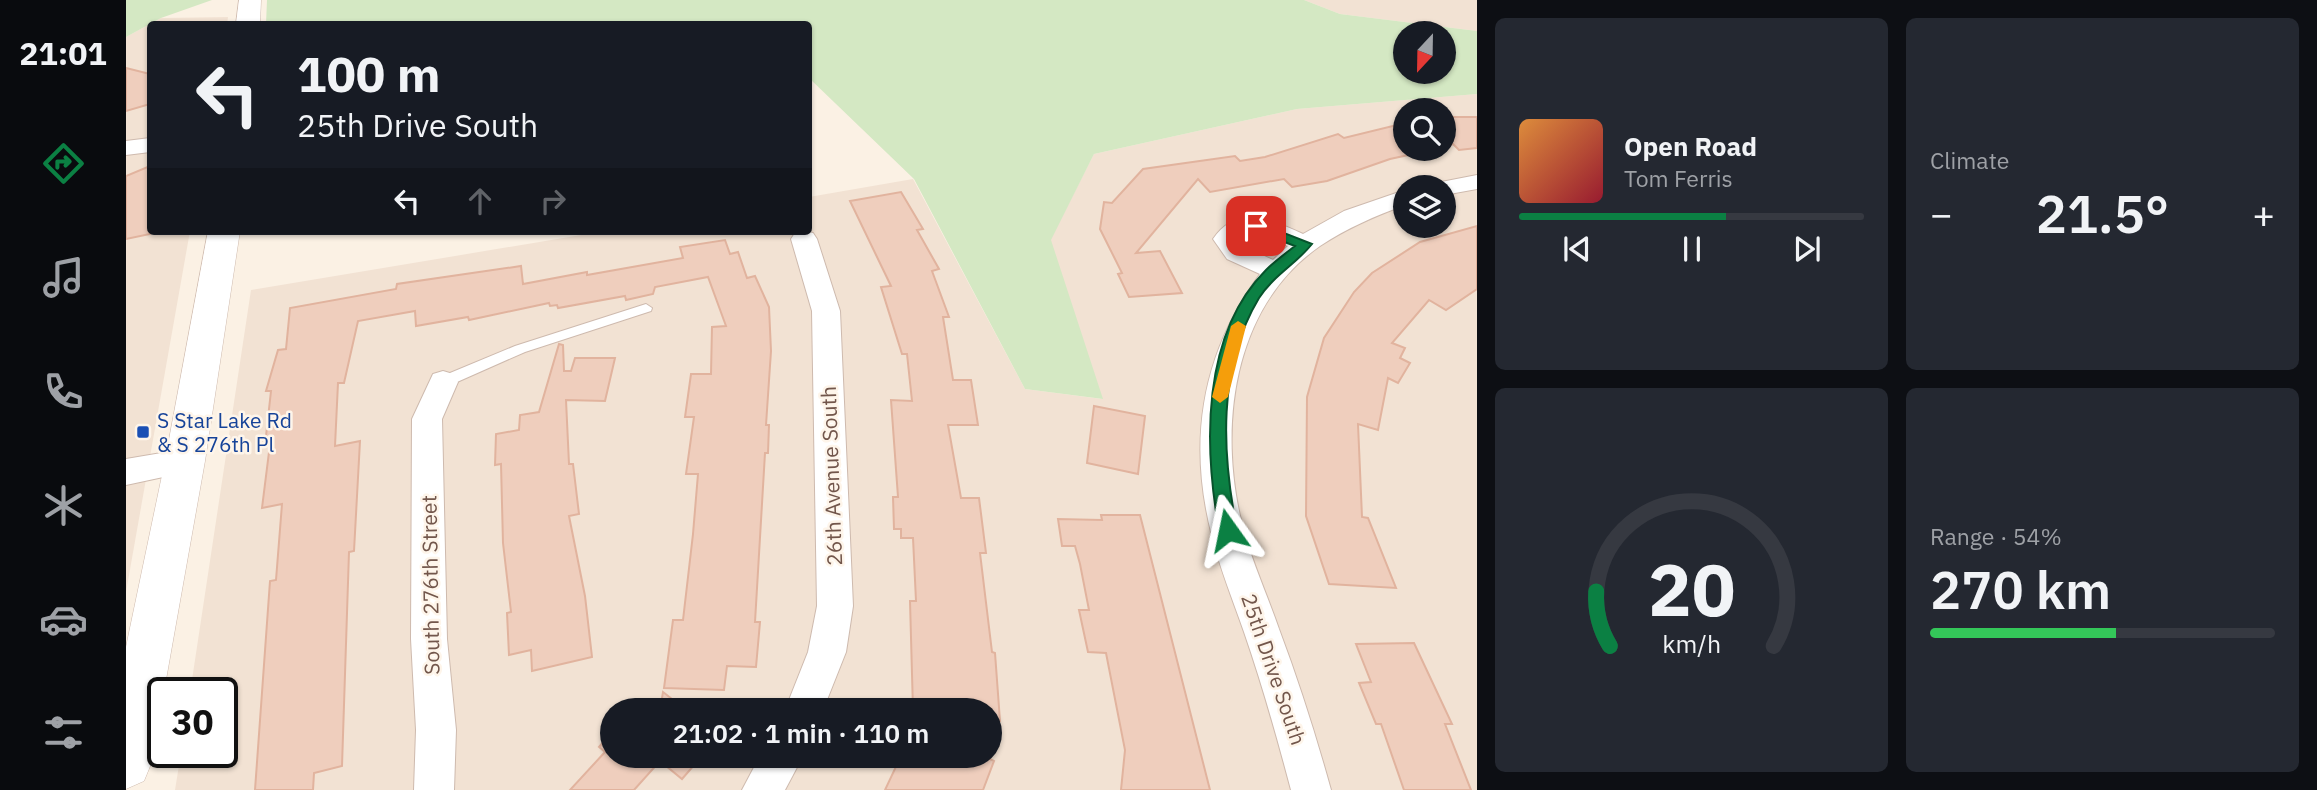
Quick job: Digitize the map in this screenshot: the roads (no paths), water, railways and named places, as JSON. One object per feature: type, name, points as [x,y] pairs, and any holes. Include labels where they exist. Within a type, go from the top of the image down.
[{"type":"street","points":[[248,21],[250,0]]},
{"type":"street","points":[[126,148],[147,145]]},
{"type":"street","points":[[1456,186],[1477,182]]},
{"type":"street","name":"25th Drive South","points":[[1311,790],[1293,717],[1233,550],[1218,476],[1216,424],[1224,375],[1236,331],[1253,297],[1274,270],[1305,244],[1333,226],[1393,202]]},
{"type":"street","points":[[1274,270],[1236,253],[1226,239],[1229,232],[1235,228],[1256,226],[1305,244]]},
{"type":"street","points":[[126,764],[185,461],[222,235]]},
{"type":"street","name":"26th Avenue South","points":[[804,239],[826,312],[835,606],[827,652],[809,698]]},
{"type":"street","name":"South 276th Street","points":[[434,790],[436,730],[429,639],[427,419],[443,382]]},
{"type":"street","points":[[126,472],[185,461]]},
{"type":"street","points":[[762,790],[776,768]]},
{"type":"lane","points":[[443,382],[520,349],[646,308]]},
{"type":"place","name":"S Star Lake Rd & S 276th Pl","points":[[143,432]]}]
